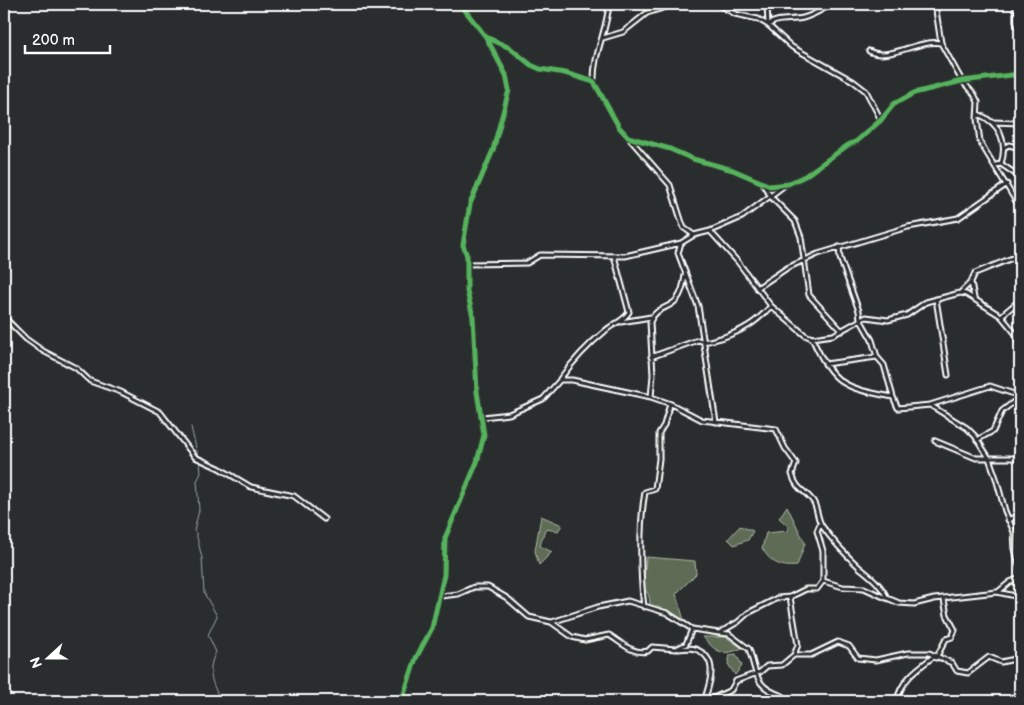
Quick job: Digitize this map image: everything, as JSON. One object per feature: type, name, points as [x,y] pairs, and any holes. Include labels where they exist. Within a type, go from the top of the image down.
[{"type":"street","points":[[399,701],[404,694],[416,658],[432,628],[441,596],[445,538],[477,462],[484,435],[477,392],[473,317],[467,291],[463,245],[470,204],[493,150],[509,90],[506,75],[486,37],[460,4]]},
{"type":"street","points":[[609,4],[603,38],[597,51],[594,82],[619,127],[670,185],[682,223],[694,235]]},
{"type":"street","points":[[603,38],[623,32],[647,14],[676,4]]},
{"type":"street","points":[[717,4],[736,14],[758,19],[768,24],[792,47],[866,91],[881,120]]},
{"type":"street","points":[[767,4],[768,24]]},
{"type":"street","points":[[768,24],[775,20],[800,19],[832,4]]},
{"type":"street","points":[[935,4],[941,43],[962,81],[974,94],[980,142],[996,165],[1020,208]]},
{"type":"street","points":[[1016,4],[1016,21],[1020,33]]},
{"type":"street","points":[[486,37],[516,52],[536,67],[565,72],[594,82]]},
{"type":"street","points":[[869,51],[881,54],[929,42],[941,43]]},
{"type":"street","points":[[628,137],[733,170],[770,186],[785,184],[805,176],[848,145],[857,142],[881,120],[894,104],[914,93],[962,81],[1020,74]]},
{"type":"street","points":[[978,114],[992,122],[998,130],[1005,147],[1001,164]]},
{"type":"street","points":[[992,122],[1020,123]]},
{"type":"street","points":[[1005,147],[1008,145],[1020,148]]},
{"type":"street","points":[[996,165],[1001,164],[1020,177]]},
{"type":"street","points":[[764,184],[771,196],[795,221],[801,237],[809,295],[842,331]]},
{"type":"street","points":[[466,264],[527,263],[540,255],[625,256],[681,243],[694,235],[710,231],[742,217],[785,184]]},
{"type":"street","points":[[758,288],[804,258],[908,226],[958,218],[1007,184]]},
{"type":"street","points":[[710,231],[738,262],[771,306],[794,326],[812,338],[829,372],[850,387],[893,397]]},
{"type":"street","points":[[681,243],[678,253],[698,306],[716,422]]},
{"type":"street","points":[[839,247],[840,258],[859,311],[860,319],[872,340],[877,357],[884,365],[898,408],[930,405],[990,386],[1020,396],[1002,412],[993,431],[978,440]]},
{"type":"street","points":[[960,293],[975,273],[1020,255]]},
{"type":"street","points":[[482,417],[509,414],[543,399],[578,356],[606,329],[625,319],[629,312],[614,256]]},
{"type":"street","points":[[620,322],[652,317],[672,306],[679,299],[685,273]]},
{"type":"street","points":[[970,282],[974,298]]},
{"type":"street","points":[[812,338],[822,338],[842,331],[860,319],[888,320],[907,315],[926,302],[960,293],[974,298],[1001,316],[1015,334],[1020,349]]},
{"type":"street","points":[[936,299],[948,375]]},
{"type":"street","points":[[1001,316],[1020,300]]},
{"type":"street","points":[[651,357],[698,340],[705,342],[749,327],[760,319],[771,306]]},
{"type":"street","points":[[651,397],[650,322],[652,317]]},
{"type":"street","points":[[4,318],[43,351],[76,368],[90,381],[121,392],[160,412],[195,457],[219,468],[251,487],[294,496],[324,518]]},
{"type":"street","points":[[825,364],[877,357]]},
{"type":"street","points":[[560,380],[572,380],[651,397],[671,404],[702,420],[776,429],[785,448],[796,463],[792,474],[794,481],[800,490],[811,498],[818,509],[820,524],[817,532],[823,551],[823,581],[817,589],[806,589],[790,597],[778,598],[757,608],[720,633]]},
{"type":"street","points":[[644,607],[642,591],[643,502],[645,492],[655,489],[659,459],[659,433],[664,426],[671,404]]},
{"type":"street","points":[[930,405],[967,428],[978,440],[989,458],[1008,520],[1014,532],[1015,550],[1020,568]]},
{"type":"street","points":[[935,441],[976,458],[1020,458]]},
{"type":"street","points":[[1008,520],[1020,515]]},
{"type":"street","points":[[820,524],[859,566],[883,588],[887,598]]},
{"type":"street","points":[[997,592],[1010,582],[1020,578]]},
{"type":"street","points":[[823,581],[843,587],[864,588],[899,603],[914,604],[997,592],[1020,597]]},
{"type":"street","points":[[441,596],[458,594],[474,588],[488,587],[507,598],[530,617],[551,622],[572,637],[585,640],[609,636],[623,646],[638,652],[648,652],[652,647],[694,648],[707,656],[712,674],[705,701]]},
{"type":"street","points":[[705,701],[731,690],[736,680],[755,674],[767,666],[782,665],[794,655],[798,645],[790,597]]},
{"type":"street","points":[[936,658],[946,639],[952,637],[955,630],[947,615],[944,600]]},
{"type":"street","points":[[551,622],[575,616],[598,607],[628,601],[667,613],[692,629],[729,634],[750,649],[755,674],[761,685],[772,693],[783,696],[784,701]]},
{"type":"street","points":[[676,648],[686,644],[692,629]]},
{"type":"street","points":[[794,655],[811,655],[838,642],[849,646],[858,658],[868,660],[908,653],[930,653],[936,658],[952,663],[957,671],[968,673],[989,658],[1001,662],[1020,658]]},
{"type":"street","points":[[897,701],[899,691],[904,682],[917,668],[933,657],[936,658]]},
{"type":"green space","points":[[787,506],[805,543],[797,566],[785,566],[776,563],[768,557],[762,548],[766,533],[788,531],[788,526],[779,518]]},
{"type":"green space","points":[[541,516],[562,525],[558,531],[545,529],[540,546],[552,552],[539,565],[535,551]]},
{"type":"green space","points":[[740,526],[753,531],[748,540],[734,545],[728,539]]},
{"type":"green space","points":[[646,557],[695,561],[696,574],[676,594],[684,620],[668,611],[649,608],[649,597],[643,588]]},
{"type":"green space","points":[[703,637],[726,637],[742,648],[735,651],[720,652]]},
{"type":"green space","points":[[736,654],[742,666],[735,675],[728,664],[730,655]]},
{"type":"waterway","points":[[191,427],[198,456]]},
{"type":"waterway","points":[[200,461],[201,473],[197,481],[199,510],[194,531],[202,558],[204,593],[217,616],[208,635],[216,652],[211,665],[211,677],[221,701]]},
{"type":"cycle path","points":[[460,4],[486,37],[510,48],[531,65],[540,69],[565,73],[594,82],[619,127],[628,137],[733,170],[770,186],[788,184],[805,176],[848,145],[857,141],[881,120],[894,104],[914,93],[962,81],[1020,74]]},
{"type":"cycle path","points":[[399,701],[404,694],[416,658],[432,628],[444,575],[445,538],[477,462],[484,435],[477,392],[473,317],[467,291],[467,256],[463,245],[470,204],[493,150],[509,90],[506,75],[486,37]]}]
